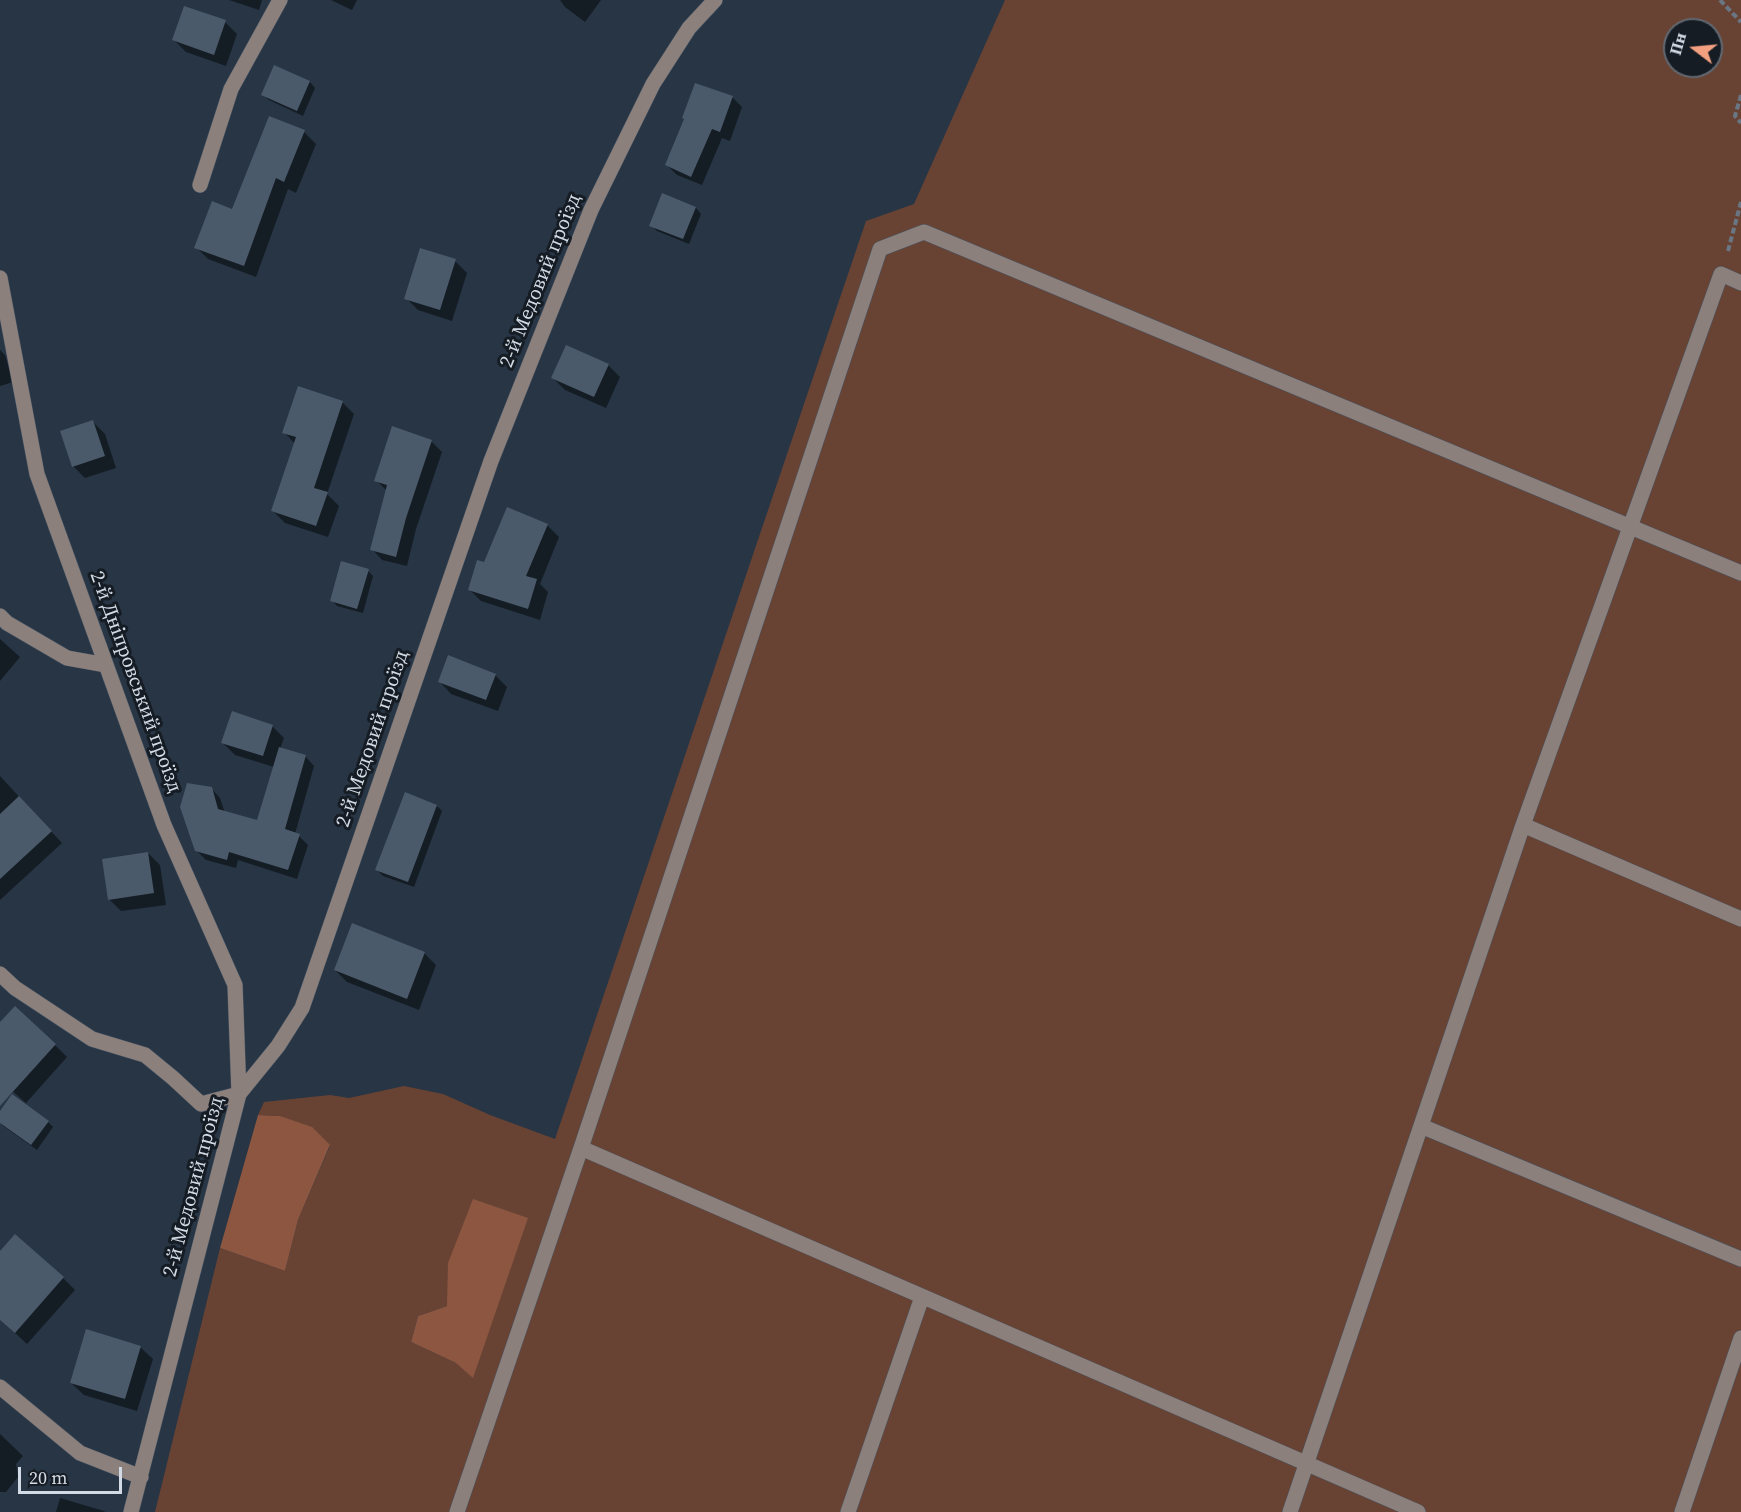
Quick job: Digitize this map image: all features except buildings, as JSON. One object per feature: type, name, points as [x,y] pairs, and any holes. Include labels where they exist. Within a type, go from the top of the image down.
[{"type":"street","points":[[200,185],[231,89],[280,0]]},
{"type":"street","name":"2-й Медовий проїзд","points":[[131,1512],[239,1094],[278,1046],[302,1008],[491,461],[591,210],[653,84],[689,28],[715,0]]},
{"type":"street","points":[[458,1512],[880,249],[924,232],[1741,573]]},
{"type":"street","points":[[1290,1512],[1523,825],[1721,274],[1741,283]]},
{"type":"street","name":"2-й Дніпровський проїзд","points":[[0,278],[37,474],[164,825],[235,985],[239,1094]]},
{"type":"street","points":[[0,616],[7,623],[67,658],[106,665]]},
{"type":"street","points":[[1523,825],[1741,919]]},
{"type":"street","points":[[0,974],[15,988],[92,1039],[145,1055],[174,1077],[201,1104],[239,1094]]},
{"type":"street","points":[[1421,1126],[1741,1259]]},
{"type":"street","points":[[581,1148],[1418,1512]]},
{"type":"street","points":[[848,1512],[922,1297]]},
{"type":"street","points":[[1682,1512],[1741,1338]]},
{"type":"street","points":[[0,1387],[80,1453],[141,1477]]},
{"type":"path","points":[[1720,0],[1741,22]]},
{"type":"path","points":[[1741,95],[1735,116],[1741,123]]},
{"type":"path","points":[[1721,274],[1741,202]]},
{"type":"shaded area","points":[[1005,0],[1741,0],[1741,1512],[155,1512],[220,1248],[285,1271],[298,1220],[330,1146],[280,1116],[258,1115],[264,1102],[330,1095],[349,1098],[404,1086],[443,1094],[490,1115],[555,1139],[866,221],[914,204]],"holes":[[[447,1306],[456,1363],[411,1342],[418,1316]]]},
{"type":"shaded area","points":[[258,1115],[280,1116],[312,1127],[330,1145],[298,1220],[285,1271],[220,1248]]},
{"type":"shaded area","points":[[473,1199],[528,1218],[473,1378],[456,1363],[411,1342],[418,1316],[447,1306],[448,1263]]}]
